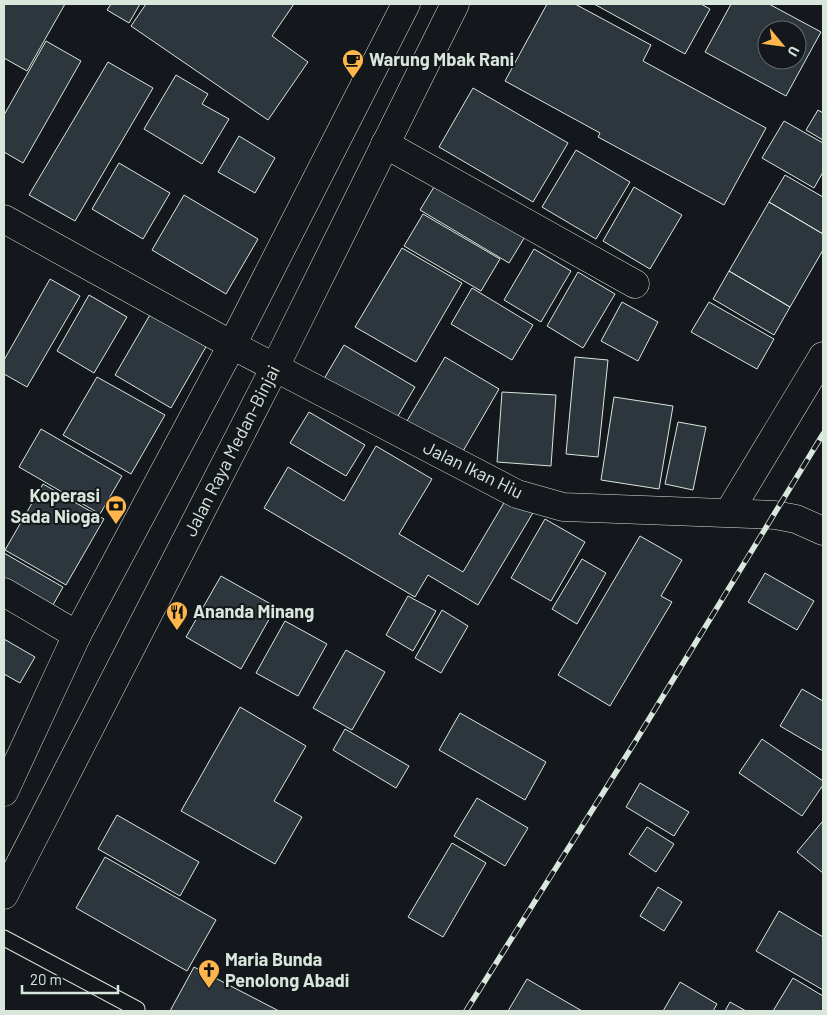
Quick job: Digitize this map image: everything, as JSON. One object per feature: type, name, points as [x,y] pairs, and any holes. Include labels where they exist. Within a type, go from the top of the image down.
[{"type":"main road","name":"Jalan Raya Medan-Binjai","points":[[4,895],[275,368],[455,4]]},
{"type":"main road","points":[[4,792],[77,635],[232,345],[400,6]]},
{"type":"main road","points":[[385,144],[635,284]]},
{"type":"main road","name":"Jalan Ikan Hiu","points":[[4,219],[232,345],[517,494],[563,507],[775,515],[796,519],[823,531]]},
{"type":"main road","points":[[729,512],[823,356]]},
{"type":"main road","points":[[4,592],[77,635]]},
{"type":"lane","points":[[4,938],[137,1009]]},
{"type":"building","points":[[4,4],[65,4],[27,71],[4,58]]},
{"type":"building","points":[[111,4],[140,4],[129,23],[107,10]]},
{"type":"building","points":[[146,4],[294,4],[272,36],[308,62],[268,120],[131,26]]},
{"type":"building","points":[[547,4],[575,4],[651,45],[643,61],[766,128],[724,205],[598,137],[600,133],[505,81]]},
{"type":"building","points":[[594,4],[701,4],[710,9],[685,54]]},
{"type":"building","points":[[731,4],[769,4],[799,20],[757,20],[757,70],[800,70],[786,96],[705,52]]},
{"type":"building","points":[[807,24],[821,32],[807,58]]},
{"type":"building","points":[[46,41],[81,61],[23,163],[4,152],[4,115]]},
{"type":"building","points":[[108,62],[153,88],[75,221],[29,195]]},
{"type":"building","points":[[176,75],[208,94],[202,104],[229,119],[202,164],[144,129]]},
{"type":"building","points":[[473,88],[568,143],[533,202],[439,147]]},
{"type":"building","points":[[818,110],[823,113],[823,140],[806,130]]},
{"type":"building","points":[[784,121],[823,143],[823,172],[814,188],[762,158]]},
{"type":"building","points":[[239,136],[275,158],[255,193],[218,172]]},
{"type":"building","points":[[576,150],[630,182],[596,239],[542,207]]},
{"type":"building","points":[[119,163],[170,193],[143,239],[92,209]]},
{"type":"building","points":[[785,175],[823,197],[823,234],[769,202]]},
{"type":"building","points":[[437,182],[526,235],[509,263],[420,210]]},
{"type":"building","points":[[634,187],[682,215],[650,269],[603,241]]},
{"type":"building","points":[[184,195],[258,239],[226,294],[152,250]]},
{"type":"building","points":[[769,202],[823,234],[823,250],[790,307],[729,271]]},
{"type":"building","points":[[423,214],[500,259],[481,291],[404,246]]},
{"type":"building","points":[[402,248],[462,283],[416,362],[355,327]]},
{"type":"building","points":[[534,249],[571,271],[541,322],[504,300]]},
{"type":"building","points":[[729,271],[790,307],[774,335],[713,299]]},
{"type":"building","points":[[578,272],[615,294],[583,348],[547,326]]},
{"type":"building","points":[[50,279],[80,296],[27,387],[4,374],[4,360]]},
{"type":"building","points":[[472,288],[533,325],[512,360],[451,324]]},
{"type":"building","points":[[89,295],[127,317],[94,373],[57,351]]},
{"type":"building","points":[[622,302],[658,322],[638,361],[601,341]]},
{"type":"building","points":[[709,302],[774,339],[757,369],[691,332]]},
{"type":"building","points":[[151,313],[207,345],[171,408],[115,375]]},
{"type":"building","points":[[344,345],[415,387],[392,426],[321,384]]},
{"type":"building","points":[[445,357],[499,389],[459,458],[404,426]]},
{"type":"building","points":[[575,357],[608,360],[598,457],[566,454]]},
{"type":"building","points":[[97,377],[165,415],[131,474],[63,435]]},
{"type":"building","points":[[502,392],[556,395],[551,466],[497,462]]},
{"type":"building","points":[[614,397],[673,406],[659,489],[601,480]]},
{"type":"building","points":[[309,412],[365,445],[346,476],[290,443]]},
{"type":"building","points":[[678,422],[706,427],[693,490],[665,484]]},
{"type":"building","points":[[41,429],[122,476],[100,514],[19,467]]},
{"type":"building","points":[[376,446],[432,479],[399,534],[463,572],[508,496],[534,511],[478,605],[428,575],[415,597],[264,508],[288,467],[344,501]]},
{"type":"building","points":[[43,484],[104,519],[66,585],[5,550]]},
{"type":"building","points":[[545,519],[585,542],[551,601],[511,578]]},
{"type":"building","points":[[640,536],[682,560],[661,596],[672,602],[610,706],[558,675]]},
{"type":"building","points":[[4,553],[63,587],[48,614],[4,589]]},
{"type":"building","points":[[582,559],[606,573],[577,624],[552,609]]},
{"type":"building","points":[[765,573],[814,601],[797,630],[748,602]]},
{"type":"building","points":[[221,576],[276,607],[241,669],[186,637]]},
{"type":"building","points":[[408,596],[436,611],[413,651],[386,635]]},
{"type":"building","points":[[442,610],[468,626],[441,673],[415,658]]},
{"type":"building","points":[[285,621],[327,644],[298,696],[256,673]]},
{"type":"building","points":[[4,639],[35,657],[20,683],[4,674]]},
{"type":"building","points":[[346,650],[385,672],[352,730],[313,708]]},
{"type":"building","points":[[802,689],[823,701],[823,751],[780,726]]},
{"type":"building","points":[[240,707],[306,746],[274,801],[302,817],[275,864],[181,811]]},
{"type":"building","points":[[460,713],[546,762],[525,800],[439,750]]},
{"type":"building","points":[[345,729],[409,766],[396,788],[333,750]]},
{"type":"building","points":[[762,739],[823,781],[823,785],[802,816],[739,773]]},
{"type":"building","points":[[640,783],[689,812],[674,836],[626,807]]},
{"type":"building","points":[[477,798],[528,828],[505,866],[454,836]]},
{"type":"building","points":[[117,815],[199,862],[180,896],[98,849]]},
{"type":"building","points":[[823,823],[823,873],[797,852]]},
{"type":"building","points":[[647,827],[674,844],[656,872],[629,854]]},
{"type":"building","points":[[452,843],[486,863],[443,937],[408,917]]},
{"type":"building","points":[[105,857],[216,920],[187,971],[76,908]]},
{"type":"building","points":[[658,887],[682,902],[664,931],[640,916]]},
{"type":"building","points":[[779,911],[823,937],[823,990],[756,951]]},
{"type":"building","name":"Maria Bunda Penolong Abadi","points":[[194,967],[279,1011],[170,1011]]},
{"type":"building","points":[[793,978],[823,996],[823,1011],[773,1011]]},
{"type":"building","points":[[527,979],[582,1011],[508,1011]]},
{"type":"building","points":[[680,982],[717,1004],[713,1011],[663,1011]]},
{"type":"building","points":[[730,1002],[746,1011],[725,1011]]},
{"type":"railway","points":[[466,1011],[635,742],[823,434]]},
{"type":"place","name":"Warung Mbak Rani","points":[[353,79]]},
{"type":"place","name":"Koperasi Sada Nioga","points":[[116,525]]},
{"type":"place","name":"Ananda Minang","points":[[177,631]]},
{"type":"place","name":"Maria Bunda Penolong Abadi","points":[[209,989]]}]
